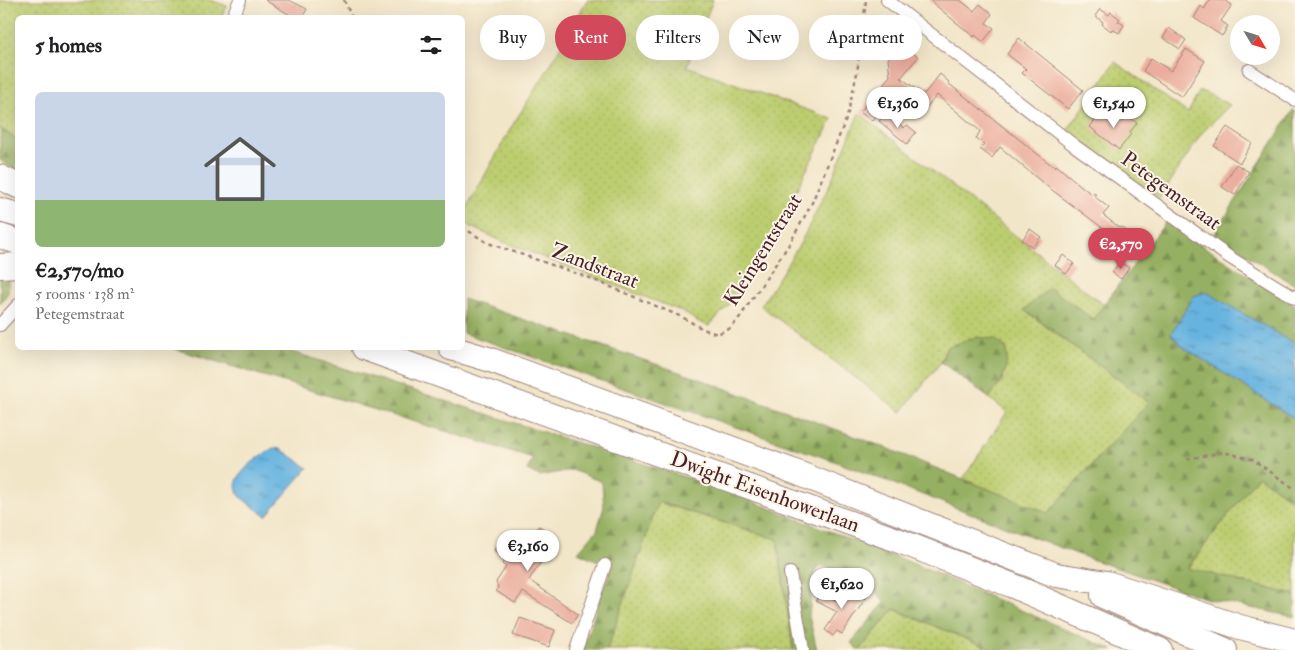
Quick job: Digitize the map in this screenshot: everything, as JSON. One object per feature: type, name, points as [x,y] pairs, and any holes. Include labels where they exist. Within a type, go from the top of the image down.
[{"type":"highway","points":[[0,177],[15,184]]},
{"type":"highway","points":[[0,210],[15,214]]},
{"type":"highway","points":[[0,236],[15,241]]},
{"type":"highway","points":[[0,266],[15,265]]},
{"type":"highway","name":"Dwight Eisenhowerlaan","points":[[370,350],[897,540],[1011,585],[1160,650]]},
{"type":"highway","points":[[458,350],[488,359],[790,470],[1056,575],[1225,650]]},
{"type":"highway","points":[[1056,575],[1107,583],[1240,627],[1295,641]]},
{"type":"street","points":[[233,15],[240,0]]},
{"type":"street","name":"Petegemstraat","points":[[887,0],[1075,146],[1229,257],[1295,298]]},
{"type":"street","points":[[1249,70],[1295,100]]},
{"type":"street","points":[[0,325],[15,308]]},
{"type":"street","points":[[576,650],[605,565]]},
{"type":"street","points":[[790,573],[803,650]]},
{"type":"path","points":[[344,0],[351,15]]},
{"type":"path","name":"Kleingentstraat","points":[[717,334],[728,329],[740,317],[790,243],[811,205],[847,117],[857,73],[866,0]]},
{"type":"path","name":"Zandstraat","points":[[465,229],[488,243],[587,276],[717,334]]},
{"type":"path","points":[[1187,459],[1223,452],[1252,459],[1295,490]]},
{"type":"green space","points":[[0,0],[210,0],[227,6],[222,15],[15,15],[15,139],[0,128]]},
{"type":"green space","points":[[587,0],[713,0],[707,15],[636,15],[636,60],[689,60],[687,66],[832,119],[767,249],[740,293],[709,326],[681,311],[506,243],[471,227],[465,221],[465,211],[512,126],[555,57],[555,60],[626,60],[626,15],[579,15]]},
{"type":"green space","points":[[1115,62],[1188,113],[1200,90],[1230,105],[1201,134],[1160,198],[1067,131]]},
{"type":"green space","points":[[1293,110],[1295,111],[1295,285],[1214,235]]},
{"type":"green space","points":[[859,113],[1104,305],[1093,320],[1024,310],[1149,402],[1048,514],[963,479],[1007,412],[989,398],[1003,379],[947,347],[941,362],[901,412],[761,306],[801,242],[830,184]]},
{"type":"green space","points":[[0,128],[15,139],[15,170],[0,160]]},
{"type":"green space","points":[[1166,222],[1295,306],[1295,344],[1206,293],[1171,334],[1182,346],[1295,419],[1295,502],[1258,476],[1187,568],[1295,595],[1295,617],[1208,599],[1085,557],[834,461],[465,334],[465,300],[694,377],[881,446],[1048,513],[1149,402],[1024,310],[1050,288],[1093,319]]},
{"type":"green space","points":[[0,279],[9,279],[8,293],[0,303]]},
{"type":"green space","points":[[976,337],[995,339],[1006,348],[1007,356],[1004,375],[989,398],[941,362],[947,347]]},
{"type":"green space","points":[[179,350],[286,350],[710,485],[912,563],[1113,650],[993,650],[894,609],[860,650],[858,650],[851,643],[885,602],[865,578],[819,565],[813,579],[809,616],[817,650],[793,650],[777,539],[658,502],[607,650],[582,650],[611,567],[578,552],[597,530],[604,507],[602,482],[572,470],[539,476],[527,470],[533,458]]},
{"type":"green space","points":[[1258,475],[1295,502],[1295,595],[1187,569]]},
{"type":"green space","points":[[657,502],[777,539],[793,650],[607,650]]},
{"type":"green space","points":[[893,609],[993,650],[860,650]]},
{"type":"water","points":[[1206,292],[1295,344],[1295,419],[1182,346],[1171,334],[1194,296]]},
{"type":"water","points":[[273,448],[281,449],[308,468],[266,516],[241,497],[236,483],[245,469]]},
{"type":"building","points":[[265,0],[289,0],[307,9],[304,15],[290,15]]},
{"type":"building","points":[[929,0],[960,0],[974,11],[980,4],[992,14],[986,23],[994,28],[983,42],[975,35],[974,37]]},
{"type":"building","points":[[1210,0],[1224,0],[1232,5],[1221,21],[1228,26],[1222,36],[1194,18],[1201,6],[1204,9]]},
{"type":"building","points":[[1100,9],[1109,15],[1111,12],[1120,19],[1118,21],[1124,25],[1119,33],[1112,29],[1111,31],[1095,16]]},
{"type":"building","points":[[1169,28],[1186,40],[1180,49],[1163,38]]},
{"type":"building","points":[[1019,38],[1083,90],[1068,109],[1022,73],[1026,69],[1007,54]]},
{"type":"building","points":[[1186,49],[1205,61],[1182,97],[1143,71],[1151,58],[1171,71]]},
{"type":"building","points":[[888,60],[916,60],[901,78],[922,93],[925,93],[940,74],[948,83],[1054,167],[1056,165],[1091,194],[1095,193],[1095,197],[1109,208],[1103,215],[1120,228],[1122,227],[1137,242],[1125,257],[1103,240],[1108,232],[1044,184],[1000,147],[992,158],[980,149],[984,144],[976,139],[980,131],[937,95],[922,113],[883,84],[890,76]]},
{"type":"building","points":[[867,103],[879,112],[872,121],[860,112]]},
{"type":"building","points":[[1103,110],[1116,121],[1119,118],[1123,121],[1128,116],[1137,123],[1119,150],[1090,127]]},
{"type":"building","points":[[886,113],[904,128],[907,125],[916,132],[907,144],[879,121]]},
{"type":"building","points":[[1227,127],[1252,143],[1240,163],[1214,146]]},
{"type":"building","points":[[1236,164],[1249,172],[1235,195],[1222,187]]},
{"type":"building","points":[[1030,229],[1041,237],[1033,247],[1022,240]]},
{"type":"building","points":[[1063,255],[1074,264],[1066,274],[1055,265]]},
{"type":"building","points":[[1120,262],[1129,268],[1121,279],[1112,272]]},
{"type":"building","points":[[539,526],[557,538],[529,580],[578,614],[572,623],[523,592],[515,603],[496,591],[498,587],[496,582],[506,567],[502,564],[506,558],[494,550],[503,536],[524,549]]},
{"type":"building","points":[[854,588],[867,596],[842,634],[837,631],[833,636],[825,630],[837,612],[816,601],[820,592],[843,604]]},
{"type":"building","points":[[520,618],[555,630],[549,647],[513,635]]}]
